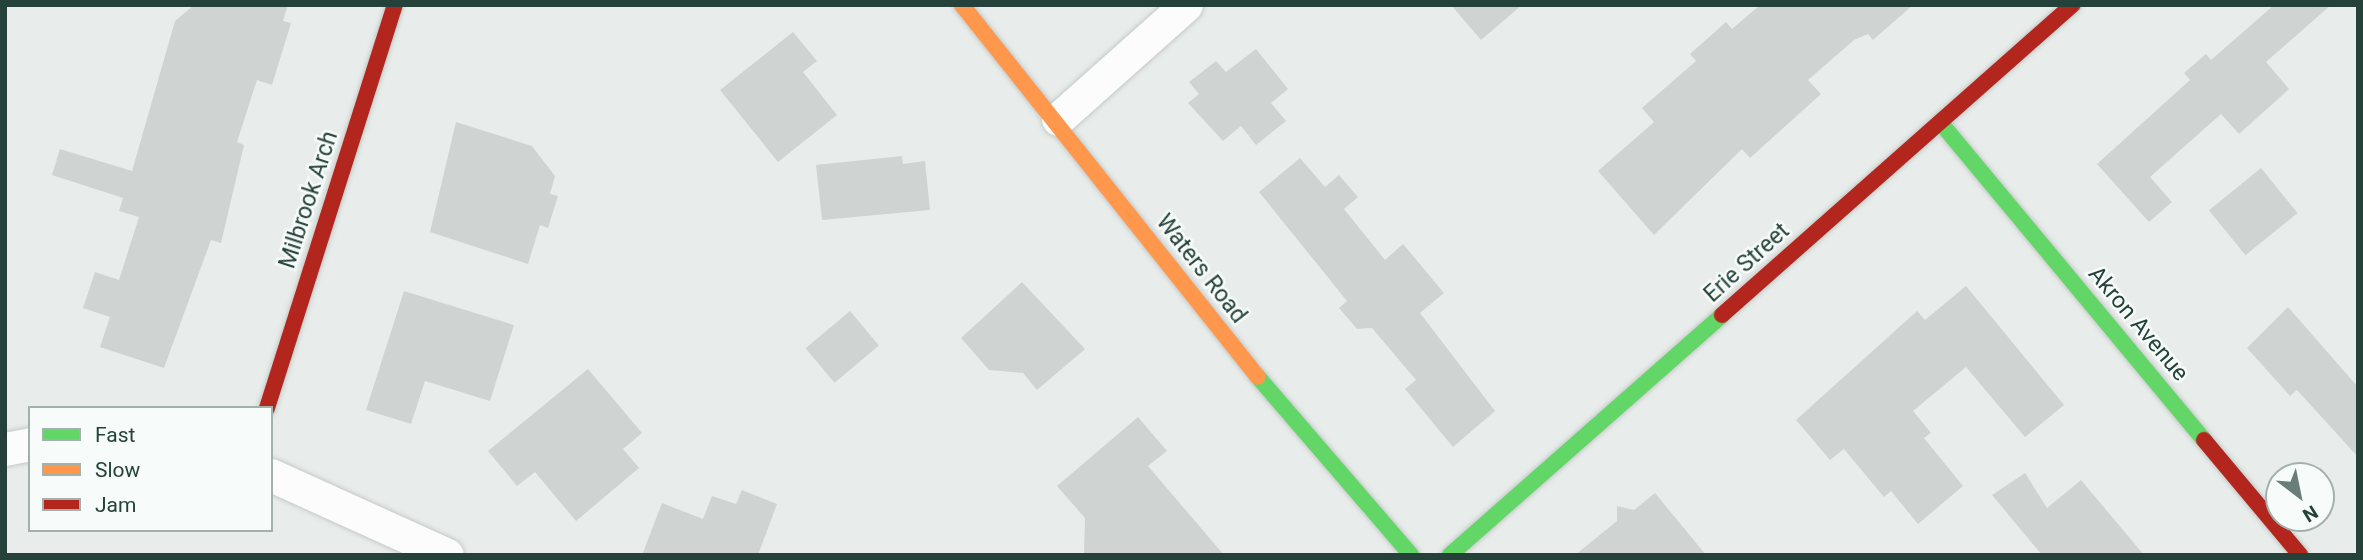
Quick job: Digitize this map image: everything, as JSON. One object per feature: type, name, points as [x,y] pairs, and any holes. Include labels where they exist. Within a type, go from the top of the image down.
[{"type":"street","name":"Milbrook Arch","points":[[268,406],[395,5]]},
{"type":"street","name":"Waters Road","points":[[962,5],[1058,118],[1215,327],[1411,555]]},
{"type":"street","points":[[1058,118],[1186,5]]},
{"type":"street","name":"Erie Street","points":[[1450,555],[2073,5]]},
{"type":"street","name":"Akron Avenue","points":[[1940,122],[2300,555]]},
{"type":"street","points":[[5,449],[28,444]]},
{"type":"street","points":[[273,476],[447,555]]},
{"type":"building","points":[[194,5],[288,5],[283,21],[291,23],[272,85],[257,80],[237,142],[244,145],[221,243],[211,240],[164,368],[100,347],[110,317],[83,308],[95,272],[119,280],[139,217],[119,211],[123,198],[52,175],[60,149],[132,171],[175,21]]},
{"type":"building","points":[[1451,5],[1522,5],[1481,40]]},
{"type":"building","points":[[1760,5],[1913,5],[1873,40],[1868,34],[1854,40],[1808,80],[1821,94],[1750,158],[1742,149],[1654,235],[1598,171],[1654,122],[1642,108],[1696,61],[1690,54],[1726,22],[1732,29]]},
{"type":"building","points":[[2274,5],[2331,5],[2266,62],[2289,89],[2239,134],[2221,114],[2150,177],[2172,202],[2149,222],[2097,164],[2190,80],[2184,73],[2206,54],[2211,60]]},
{"type":"building","points":[[793,32],[817,61],[803,72],[837,115],[778,162],[720,90]]},
{"type":"building","points":[[1256,49],[1288,89],[1271,103],[1286,121],[1256,145],[1241,126],[1223,141],[1188,103],[1199,94],[1189,82],[1216,61],[1226,72]]},
{"type":"building","points":[[456,122],[532,146],[555,176],[550,194],[558,196],[548,228],[540,225],[528,264],[430,232]]},
{"type":"building","points":[[902,156],[903,164],[925,161],[930,210],[822,220],[816,165]]},
{"type":"building","points":[[1300,158],[1325,187],[1339,175],[1358,197],[1344,209],[1385,260],[1403,244],[1444,293],[1420,313],[1495,411],[1453,447],[1405,389],[1416,380],[1372,328],[1357,329],[1339,308],[1347,301],[1259,192]]},
{"type":"building","points":[[2261,168],[2298,213],[2245,255],[2209,210]]},
{"type":"building","points":[[1022,282],[1085,349],[1037,390],[1023,373],[989,370],[961,338]]},
{"type":"building","points":[[1966,286],[2064,405],[2025,437],[1966,367],[1913,411],[1931,433],[1924,438],[1963,486],[1918,524],[1891,491],[1884,497],[1844,449],[1830,460],[1796,420],[1917,311],[1925,320]]},
{"type":"building","points":[[404,291],[514,325],[490,401],[425,381],[411,424],[366,410]]},
{"type":"building","points":[[2288,307],[2358,387],[2358,457],[2297,390],[2290,396],[2247,348]]},
{"type":"building","points":[[850,311],[879,345],[834,383],[806,348]]},
{"type":"building","points":[[588,369],[642,433],[623,449],[639,468],[576,521],[535,472],[517,486],[488,451]]},
{"type":"building","points":[[1138,417],[1167,451],[1148,466],[1224,555],[1084,555],[1085,518],[1057,486]]},
{"type":"building","points":[[2025,473],[2047,508],[2081,480],[2144,555],[2042,555],[1992,495]]},
{"type":"building","points":[[742,490],[777,504],[758,555],[642,555],[662,503],[703,519],[712,496],[736,504]]},
{"type":"building","points":[[1655,493],[1706,555],[1575,555],[1617,521],[1617,506],[1634,510]]},
{"type":"traffic: fast","points":[[1940,122],[2204,440]]},
{"type":"traffic: fast","points":[[1450,555],[1722,315]]},
{"type":"traffic: fast","points":[[1258,377],[1411,555]]},
{"type":"traffic: slow","points":[[962,5],[1258,377]]},
{"type":"traffic: jam","points":[[268,406],[395,5]]},
{"type":"traffic: jam","points":[[1722,315],[2073,5]]},
{"type":"traffic: jam","points":[[2204,440],[2300,555]]}]
